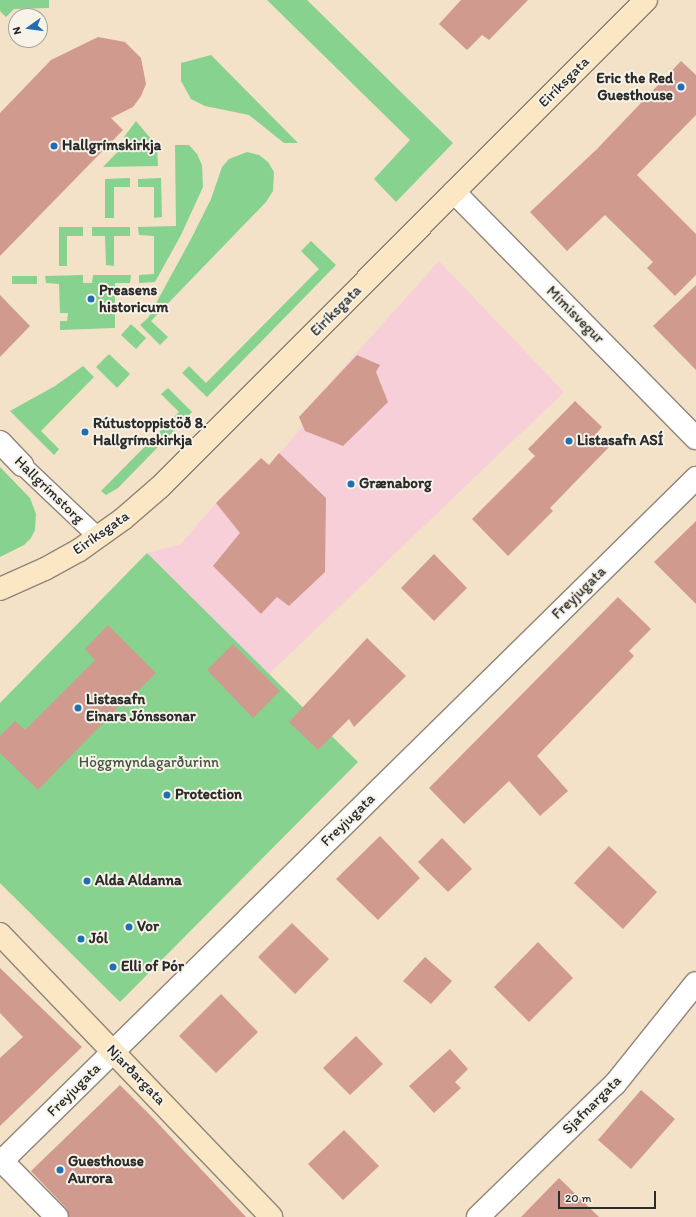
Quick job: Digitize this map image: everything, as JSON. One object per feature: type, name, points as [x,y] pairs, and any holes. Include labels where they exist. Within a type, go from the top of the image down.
[{"type":"street","name":"Eiríksgata","points":[[0,588],[44,569],[98,538],[160,487],[646,0]]},
{"type":"street","name":"Mímisvegur","points":[[454,192],[696,438]]},
{"type":"street","name":"Hallgrímstorg","points":[[0,442],[22,465]]},
{"type":"street","name":"Freyjugata","points":[[1,1162],[113,1050],[696,478]]},
{"type":"street","name":"Njarðargata","points":[[0,934],[113,1050],[271,1217]]},
{"type":"street","name":"Sjafnargata","points":[[478,1217],[615,1084],[696,983]]},
{"type":"street","points":[[1,1162],[57,1217]]},
{"type":"lane","name":"Hallgrímstorg","points":[[22,465],[98,538]]},
{"type":"shaded area","name":"Grænaborg","points":[[439,261],[564,392],[269,674],[147,553],[181,544],[216,503],[261,458],[269,465],[303,426],[299,417]]},
{"type":"green space","points":[[0,0],[49,0],[49,8],[8,8],[8,15],[6,17],[0,11]]},
{"type":"green space","points":[[267,0],[307,0],[453,143],[396,202],[374,179],[410,140]]},
{"type":"green space","points":[[211,55],[298,143],[284,143],[249,115],[205,106],[191,99],[181,81],[181,63]]},
{"type":"green space","points":[[136,121],[157,146],[158,166],[103,167],[127,142],[124,137]]},
{"type":"green space","points":[[175,145],[189,145],[197,154],[202,165],[203,187],[181,235],[155,282],[139,283],[139,275],[154,274],[154,236],[139,235],[138,227],[176,226]]},
{"type":"green space","points":[[247,152],[259,155],[268,162],[274,172],[273,191],[266,202],[151,321],[168,337],[160,345],[140,325],[148,318],[191,239],[211,199],[222,167],[229,159]]},
{"type":"green space","points":[[130,178],[130,187],[114,187],[114,218],[105,218],[105,179]]},
{"type":"green space","points":[[161,178],[162,217],[154,218],[154,187],[138,187],[138,179]]},
{"type":"green space","points":[[59,227],[83,227],[83,236],[67,236],[67,266],[59,266]]},
{"type":"green space","points":[[92,227],[130,227],[130,236],[114,236],[114,266],[106,265],[105,236],[92,236]]},
{"type":"green space","points":[[311,241],[336,265],[207,397],[182,373],[189,366],[206,383],[319,269],[301,251]]},
{"type":"green space","points":[[83,275],[83,283],[92,283],[93,275],[131,275],[130,283],[115,283],[115,328],[60,330],[60,321],[67,321],[68,313],[60,313],[59,284],[46,283],[45,276]]},
{"type":"green space","points":[[12,276],[37,276],[37,284],[12,284]]},
{"type":"green space","points":[[131,324],[146,338],[136,349],[121,335]]},
{"type":"green space","points":[[109,354],[130,374],[117,388],[96,367]]},
{"type":"green space","points":[[83,366],[94,377],[41,431],[59,449],[54,455],[10,411],[55,386]]},
{"type":"green space","points":[[168,388],[192,412],[118,488],[106,495],[101,491],[179,412],[161,394]]},
{"type":"green space","points":[[0,467],[30,498],[36,514],[35,530],[31,538],[24,545],[0,557]]},
{"type":"green space","name":"Höggmyndagarðurinn","points":[[147,553],[358,762],[120,1002],[0,883],[0,703]]},
{"type":"building","points":[[461,0],[528,0],[489,40],[482,35],[467,50],[439,24]]},
{"type":"building","name":"Hallgrímskirkja","points":[[98,37],[125,42],[141,58],[146,84],[141,96],[133,107],[111,118],[123,130],[0,256],[0,113],[51,60]]},
{"type":"building","points":[[681,61],[696,75],[696,115],[637,175],[696,234],[696,275],[675,296],[647,268],[653,262],[605,215],[567,251],[530,212],[597,149]]},
{"type":"building","points":[[696,285],[696,370],[653,326]]},
{"type":"building","points":[[0,295],[30,326],[0,357]]},
{"type":"building","points":[[357,355],[380,365],[376,372],[388,402],[343,446],[305,431],[299,417]]},
{"type":"building","points":[[575,401],[602,427],[596,434],[609,447],[550,508],[553,511],[508,556],[472,519],[535,456],[528,449]]},
{"type":"building","name":"Grænaborg","points":[[279,453],[326,498],[325,572],[289,606],[277,597],[261,614],[213,566],[240,533],[216,503],[261,458],[269,465]]},
{"type":"building","points":[[696,521],[696,604],[654,562]]},
{"type":"building","points":[[434,554],[467,588],[434,621],[401,588]]},
{"type":"building","points":[[618,597],[651,629],[629,651],[634,656],[537,756],[568,791],[540,816],[509,781],[464,824],[429,788]]},
{"type":"building","name":"Listasafn Einars Jónssonar","points":[[108,625],[156,673],[133,696],[131,694],[38,790],[0,753],[0,736],[15,721],[25,730],[95,660],[85,649]]},
{"type":"building","points":[[367,638],[406,676],[354,727],[349,719],[318,750],[289,722]]},
{"type":"building","points":[[233,644],[280,691],[253,718],[207,670]]},
{"type":"building","points":[[380,836],[420,878],[378,920],[336,879]]},
{"type":"building","points":[[442,838],[472,869],[448,892],[418,862]]},
{"type":"building","points":[[609,846],[657,892],[623,929],[574,883]]},
{"type":"building","points":[[292,923],[329,959],[295,994],[258,957]]},
{"type":"building","points":[[538,942],[573,978],[529,1022],[494,987]]},
{"type":"building","points":[[425,957],[452,981],[431,1004],[403,981]]},
{"type":"building","points":[[0,968],[82,1047],[0,1126],[0,1058],[23,1037],[0,1013]]},
{"type":"building","points":[[221,994],[258,1032],[216,1073],[179,1036]]},
{"type":"building","points":[[356,1036],[383,1064],[350,1095],[323,1068]]},
{"type":"building","points":[[450,1049],[468,1069],[455,1082],[461,1088],[434,1113],[409,1086]]},
{"type":"building","points":[[120,1085],[246,1217],[69,1217],[66,1208],[31,1171]]},
{"type":"building","points":[[641,1090],[675,1119],[631,1169],[598,1140]]},
{"type":"building","points":[[344,1130],[379,1166],[343,1200],[308,1164]]},
{"type":"building","points":[[559,1178],[599,1217],[521,1217]]},
{"type":"place","name":"Eric the Red Guesthouse","points":[[681,87]]},
{"type":"place","name":"Hallgrímskirkja","points":[[54,146]]},
{"type":"place","name":"Preasens historicum","points":[[91,299]]},
{"type":"place","name":"Rútustoppistöð 8. Hallgrímskirkja","points":[[85,432]]},
{"type":"place","name":"Listasafn ASÍ","points":[[569,441]]},
{"type":"place","name":"Grænaborg","points":[[351,484]]},
{"type":"place","name":"Listasafn Einars Jónssonar","points":[[78,708]]},
{"type":"place","name":"Protection","points":[[167,795]]},
{"type":"place","name":"Alda Aldanna","points":[[87,881]]},
{"type":"place","name":"Vor","points":[[129,927]]},
{"type":"place","name":"Jól","points":[[81,939]]},
{"type":"place","name":"Elli of Þór","points":[[113,967]]},
{"type":"place","name":"Guesthouse Aurora","points":[[60,1170]]}]
